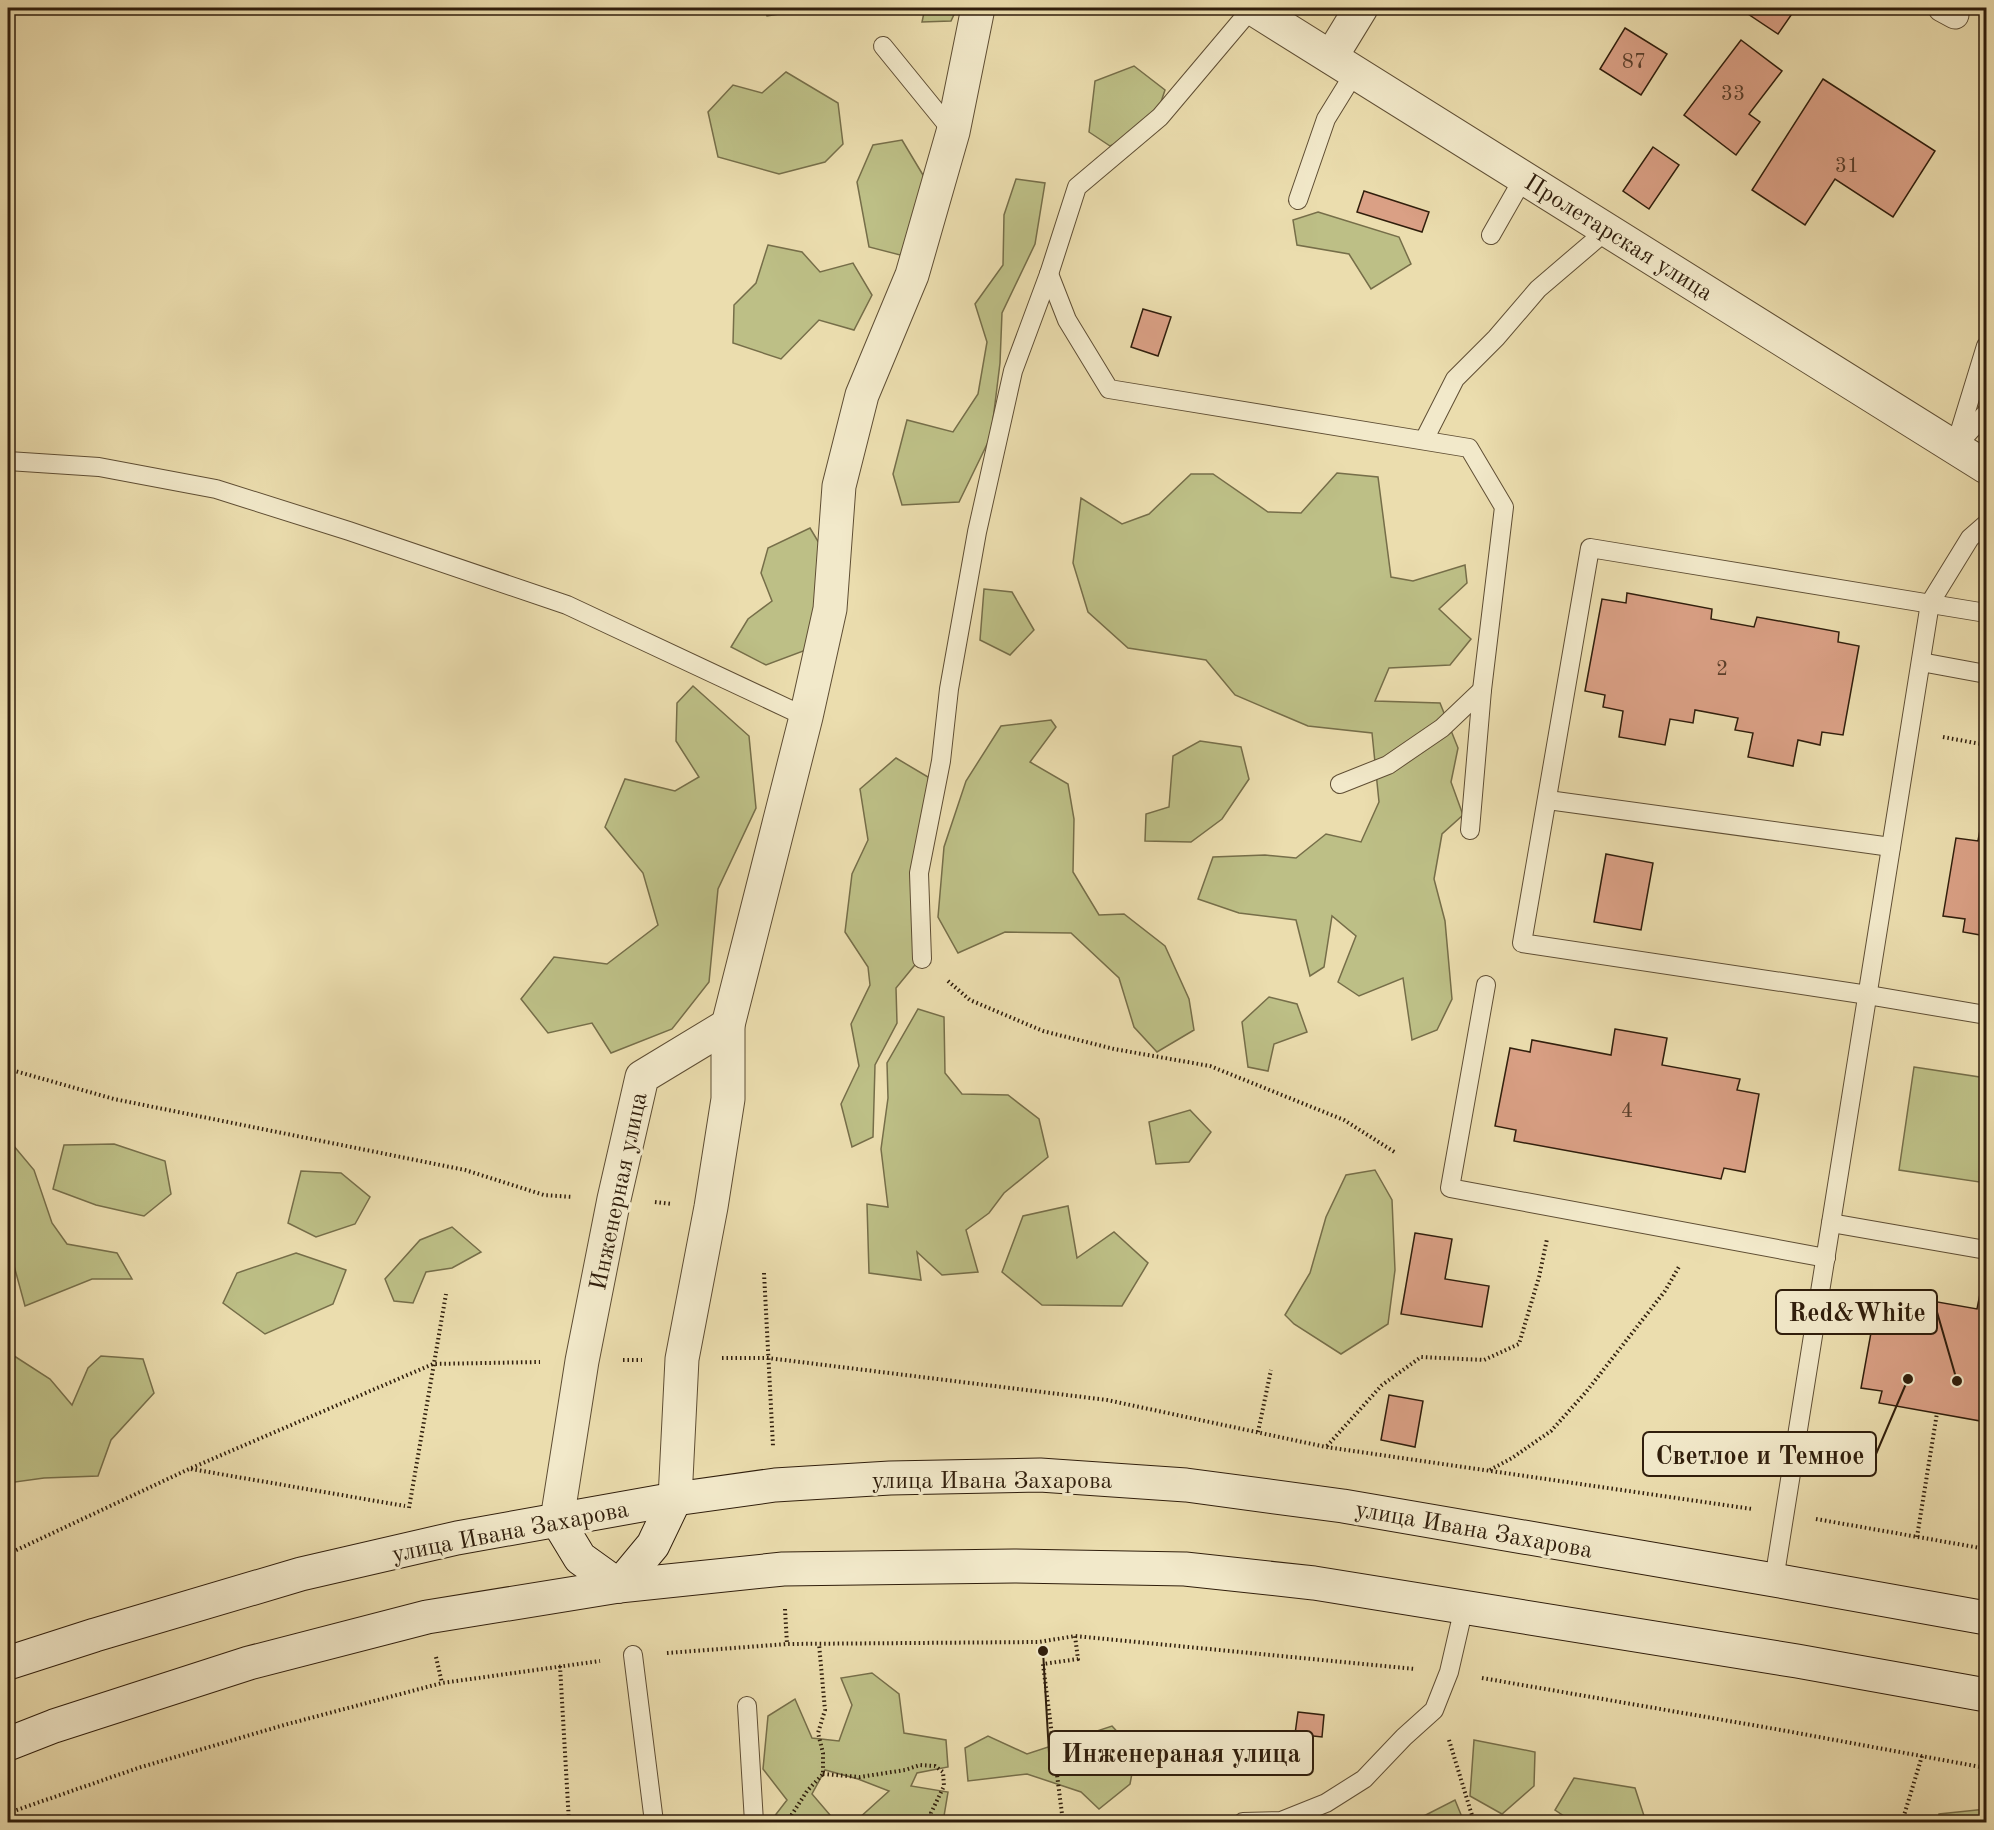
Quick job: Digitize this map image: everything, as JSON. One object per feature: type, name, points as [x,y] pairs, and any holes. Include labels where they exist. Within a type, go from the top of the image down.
[{"type":"main road","points":[[619,1586],[653,1545],[675,1499],[682,1359],[711,1207],[728,1099],[728,1025],[806,717],[830,609],[839,486],[862,395],[912,275],[953,132],[978,8]]},
{"type":"main road","name":"Пролетарская улица","points":[[1252,8],[1986,467]]},
{"type":"main road","points":[[1343,65],[1361,8]]},
{"type":"main road","name":"Инженерная улица","points":[[557,1520],[582,1361],[614,1199],[642,1077],[728,1025]]},
{"type":"main road","name":"улица Ивана Захарова","points":[[8,1664],[95,1635],[301,1574],[458,1538],[675,1499],[775,1485],[890,1478],[1040,1475],[1186,1485],[1343,1506],[1986,1618]]},
{"type":"main road","points":[[557,1520],[580,1558],[619,1586]]},
{"type":"main road","points":[[8,1744],[54,1726],[249,1663],[427,1617],[619,1586],[783,1569],[1014,1566],[1185,1569],[1314,1583],[1797,1661],[1986,1695]]},
{"type":"lane","points":[[922,959],[919,873],[941,761],[949,689],[977,532],[1013,371],[1049,274],[1077,187],[1160,117],[1252,8]]},
{"type":"lane","points":[[883,46],[953,132]]},
{"type":"lane","points":[[1298,200],[1343,65]]},
{"type":"lane","points":[[1491,235],[1524,177]]},
{"type":"lane","points":[[1424,440],[1455,379],[1496,338],[1538,289],[1607,230]]},
{"type":"lane","points":[[1049,274],[1067,320],[1109,388],[1469,448],[1504,507],[1482,690],[1470,830]]},
{"type":"lane","points":[[1955,447],[1986,346]]},
{"type":"lane","points":[[1955,447],[1986,413]]},
{"type":"lane","points":[[8,461],[99,467],[216,489],[294,514],[567,605],[806,717]]},
{"type":"lane","points":[[1774,1580],[1930,603],[1970,538],[1986,525]]},
{"type":"lane","points":[[1986,613],[1590,548],[1522,943],[1868,995],[1986,1016]]},
{"type":"lane","points":[[1921,662],[1986,674]]},
{"type":"lane","points":[[1340,784],[1389,765],[1442,728],[1482,690]]},
{"type":"lane","points":[[1548,800],[1891,847]]},
{"type":"lane","points":[[1486,986],[1450,1188],[1826,1258]]},
{"type":"lane","points":[[1832,1223],[1986,1250]]},
{"type":"lane","points":[[1243,1822],[1281,1821],[1326,1803],[1364,1779],[1434,1710],[1449,1672],[1464,1607]]},
{"type":"lane","points":[[633,1655],[654,1822]]},
{"type":"lane","points":[[747,1706],[754,1822]]},
{"type":"path","points":[[1941,737],[1986,745]]},
{"type":"path","points":[[922,959],[970,1000],[1043,1031],[1114,1049],[1210,1066],[1344,1120],[1396,1153]]},
{"type":"path","points":[[8,1069],[114,1098],[465,1170],[544,1195],[711,1207]]},
{"type":"path","points":[[1326,1447],[1382,1385],[1421,1357],[1484,1360],[1519,1344],[1539,1276],[1554,1207]]},
{"type":"path","points":[[1489,1471],[1551,1431],[1586,1392],[1665,1291],[1697,1233]]},
{"type":"path","points":[[764,1273],[775,1485]]},
{"type":"path","points":[[414,1548],[409,1506],[446,1294]]},
{"type":"path","points":[[8,1554],[189,1469],[433,1364],[768,1358],[1107,1400],[1326,1447],[1786,1514],[1986,1549]]},
{"type":"path","points":[[1258,1432],[1271,1370]]},
{"type":"path","points":[[1917,1537],[1937,1413]]},
{"type":"path","points":[[189,1469],[409,1506]]},
{"type":"path","points":[[1063,1822],[1043,1664],[1078,1659],[1075,1636]]},
{"type":"path","points":[[8,1813],[138,1768],[284,1725],[442,1683],[633,1655],[787,1644],[1039,1642],[1075,1636],[1449,1672],[1986,1768]]},
{"type":"path","points":[[787,1822],[807,1791],[823,1774],[824,1753],[818,1733],[825,1710],[819,1644]]},
{"type":"path","points":[[560,1666],[569,1822]]},
{"type":"path","points":[[1434,1710],[1447,1734],[1474,1822]]},
{"type":"path","points":[[1902,1822],[1922,1756]]},
{"type":"path","points":[[823,1774],[860,1777],[920,1765],[935,1766],[943,1772],[944,1786],[931,1813],[931,1822]]},
{"type":"green space","points":[[764,8],[798,8],[798,11],[767,16]]},
{"type":"green space","points":[[925,8],[957,8],[951,21],[922,22]]},
{"type":"green space","points":[[1134,66],[1165,90],[1153,126],[1110,146],[1089,132],[1095,81]]},
{"type":"green space","points":[[786,72],[838,103],[843,144],[825,162],[779,174],[718,157],[708,112],[733,85],[762,93]]},
{"type":"green space","points":[[902,140],[926,180],[919,226],[900,255],[869,247],[857,182],[873,145]]},
{"type":"green space","points":[[1016,179],[1045,183],[1035,244],[1002,313],[1000,363],[991,436],[959,502],[902,505],[893,474],[907,420],[953,432],[978,394],[987,342],[975,304],[1003,265],[1004,215]]},
{"type":"green space","points":[[1318,212],[1399,237],[1411,264],[1371,289],[1349,254],[1297,245],[1293,220]]},
{"type":"green space","points":[[768,245],[802,252],[820,272],[853,263],[872,295],[854,330],[819,320],[781,359],[733,343],[734,305],[756,283]]},
{"type":"green space","points":[[1337,473],[1378,477],[1391,577],[1413,581],[1465,565],[1467,583],[1439,609],[1471,639],[1450,665],[1389,668],[1375,701],[1440,703],[1458,748],[1451,782],[1463,815],[1442,834],[1434,879],[1445,921],[1452,999],[1437,1030],[1412,1040],[1403,978],[1359,996],[1338,982],[1356,936],[1332,916],[1324,967],[1310,976],[1296,920],[1239,913],[1198,899],[1213,857],[1265,855],[1296,858],[1326,834],[1361,842],[1379,802],[1372,733],[1308,726],[1235,695],[1206,660],[1128,648],[1088,612],[1073,563],[1081,498],[1122,524],[1149,514],[1191,474],[1213,474],[1268,512],[1301,513]]},
{"type":"green space","points":[[810,528],[828,558],[806,650],[766,665],[731,647],[748,619],[772,601],[761,573],[768,548]]},
{"type":"green space","points":[[984,589],[1012,592],[1034,630],[1010,655],[980,640]]},
{"type":"green space","points":[[693,686],[749,736],[756,808],[718,889],[709,982],[672,1029],[611,1053],[592,1023],[548,1033],[521,999],[554,957],[607,964],[658,925],[643,873],[605,827],[625,779],[675,791],[699,777],[676,741],[677,703]]},
{"type":"green space","points":[[1051,720],[1056,727],[1030,762],[1068,784],[1074,819],[1073,872],[1099,915],[1124,914],[1165,946],[1189,999],[1194,1030],[1157,1052],[1134,1027],[1119,978],[1071,933],[1005,932],[958,953],[938,917],[944,847],[966,781],[1001,726]]},
{"type":"green space","points":[[1200,741],[1241,747],[1249,779],[1222,819],[1191,842],[1145,841],[1146,814],[1169,807],[1173,756]]},
{"type":"green space","points":[[896,758],[928,777],[933,839],[914,908],[919,960],[896,988],[897,1023],[875,1065],[873,1137],[852,1147],[841,1104],[859,1066],[851,1024],[870,985],[868,967],[845,932],[852,874],[868,840],[860,789]]},
{"type":"green space","points":[[1269,997],[1297,1004],[1307,1032],[1274,1044],[1268,1071],[1248,1067],[1242,1022]]},
{"type":"green space","points":[[918,1009],[944,1017],[945,1073],[962,1094],[1008,1095],[1039,1119],[1048,1157],[1004,1193],[989,1213],[966,1230],[978,1272],[942,1275],[917,1252],[921,1280],[869,1273],[867,1204],[888,1207],[881,1149],[888,1098],[887,1063]]},
{"type":"green space","points":[[1914,1067],[1986,1078],[1986,1183],[1899,1170]]},
{"type":"green space","points":[[1190,1110],[1211,1132],[1189,1162],[1156,1164],[1149,1122]]},
{"type":"green space","points":[[8,1139],[34,1170],[52,1223],[67,1244],[117,1253],[132,1279],[92,1279],[25,1306],[13,1262],[8,1262]]},
{"type":"green space","points":[[114,1144],[165,1161],[171,1194],[144,1216],[96,1205],[53,1189],[64,1145]]},
{"type":"green space","points":[[1375,1170],[1392,1200],[1395,1270],[1388,1324],[1341,1354],[1294,1324],[1285,1315],[1310,1273],[1326,1217],[1346,1175]]},
{"type":"green space","points":[[301,1171],[341,1173],[370,1197],[355,1224],[316,1237],[288,1223]]},
{"type":"green space","points":[[1068,1206],[1077,1258],[1114,1232],[1148,1263],[1122,1306],[1042,1305],[1002,1272],[1023,1216]]},
{"type":"green space","points":[[452,1227],[481,1252],[452,1268],[426,1272],[413,1303],[394,1301],[385,1279],[420,1240]]},
{"type":"green space","points":[[296,1253],[346,1270],[333,1304],[265,1334],[223,1303],[237,1273]]},
{"type":"green space","points":[[8,1352],[50,1379],[72,1405],[88,1368],[101,1356],[143,1359],[154,1393],[111,1440],[98,1476],[44,1478],[8,1483]]},
{"type":"green space","points":[[872,1673],[899,1694],[904,1733],[946,1740],[948,1767],[917,1773],[911,1786],[948,1792],[943,1822],[857,1820],[889,1791],[825,1770],[812,1794],[836,1822],[770,1822],[787,1800],[763,1769],[768,1716],[795,1699],[812,1738],[839,1741],[852,1705],[841,1678]]},
{"type":"green space","points":[[1112,1726],[1136,1752],[1130,1784],[1099,1809],[1081,1792],[1027,1774],[968,1781],[965,1748],[988,1736],[1027,1754]]},
{"type":"green space","points":[[1474,1740],[1535,1752],[1534,1786],[1502,1814],[1470,1796]]},
{"type":"green space","points":[[1574,1778],[1635,1788],[1646,1822],[1573,1822],[1555,1810]]},
{"type":"green space","points":[[1455,1800],[1464,1822],[1412,1822]]},
{"type":"green space","points":[[1986,1809],[1986,1822],[1938,1822],[1939,1814]]},
{"type":"building","points":[[1739,8],[1796,8],[1778,34]]},
{"type":"building","points":[[1625,28],[1667,54],[1641,95],[1600,69]]},
{"type":"building","points":[[1741,40],[1782,71],[1749,114],[1760,122],[1736,155],[1684,115]]},
{"type":"building","points":[[1823,79],[1935,151],[1893,217],[1835,179],[1805,225],[1752,190]]},
{"type":"building","points":[[1653,147],[1679,165],[1649,209],[1623,191]]},
{"type":"building","points":[[1364,191],[1429,212],[1422,232],[1357,212]]},
{"type":"building","points":[[1143,309],[1171,317],[1158,356],[1131,347]]},
{"type":"building","points":[[1627,593],[1712,609],[1711,619],[1754,627],[1757,617],[1839,632],[1838,642],[1859,646],[1843,735],[1822,732],[1820,745],[1798,740],[1793,766],[1748,757],[1753,733],[1735,730],[1738,718],[1695,710],[1693,723],[1670,719],[1665,745],[1619,737],[1623,711],[1603,707],[1605,695],[1585,691],[1602,599],[1626,603]]},
{"type":"building","points":[[1980,830],[1986,831],[1986,936],[1963,932],[1965,919],[1943,916],[1956,838],[1978,841]]},
{"type":"building","points":[[1606,854],[1653,863],[1641,930],[1594,922]]},
{"type":"building","points":[[1615,1029],[1667,1038],[1662,1065],[1740,1079],[1737,1090],[1759,1094],[1745,1172],[1724,1168],[1721,1179],[1514,1141],[1516,1130],[1495,1126],[1510,1048],[1530,1052],[1532,1040],[1611,1055]]},
{"type":"building","points":[[1415,1233],[1452,1239],[1445,1279],[1489,1286],[1482,1327],[1401,1314]]},
{"type":"building","points":[[1981,1289],[1986,1290],[1986,1422],[1879,1403],[1882,1391],[1861,1388],[1876,1305],[1895,1309],[1898,1295],[1977,1309]]},
{"type":"building","points":[[1389,1395],[1423,1401],[1415,1447],[1381,1440]]},
{"type":"building","points":[[1298,1712],[1324,1715],[1322,1737],[1295,1734]]},
{"type":"place","name":"Светлое и Темное","points":[[1908,1379]]},
{"type":"place","name":"Red&White","points":[[1957,1381]]},
{"type":"place","name":"Инженераная улица","points":[[1043,1651]]}]
